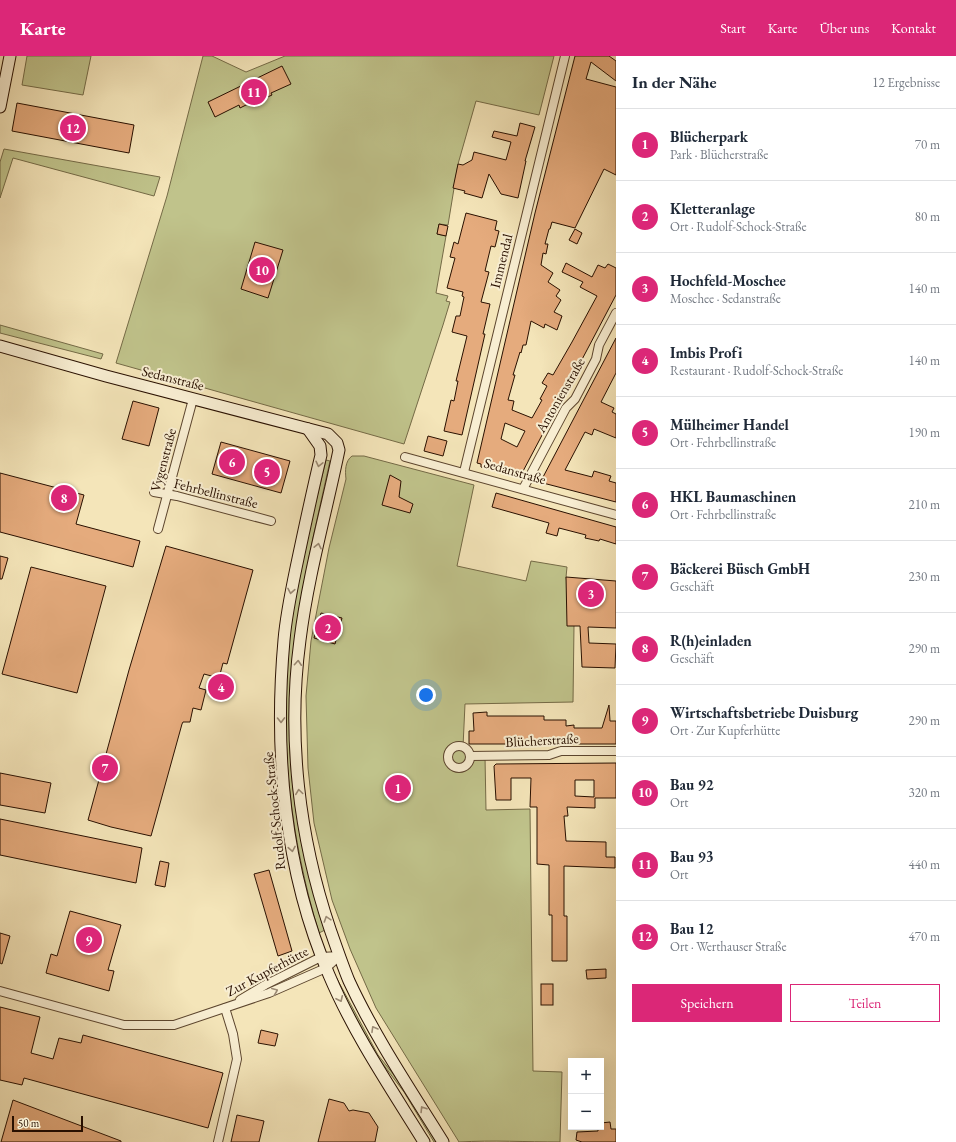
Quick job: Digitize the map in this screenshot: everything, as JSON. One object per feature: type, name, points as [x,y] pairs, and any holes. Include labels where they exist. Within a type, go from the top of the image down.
[{"type":"main road","points":[[1,101],[10,56]]},
{"type":"main road","name":"Sedanstraße","points":[[0,346],[328,434],[337,443]]},
{"type":"main road","name":"Rudolf-Schock-Straße","points":[[308,429],[320,446],[321,455],[299,551],[284,638],[281,699],[282,762],[286,810],[297,877],[311,929],[321,957],[354,1029],[424,1142]]},
{"type":"main road","name":"Rudolf-Schock-Straße","points":[[337,443],[339,450],[307,598],[300,641],[295,697],[296,769],[304,825],[313,872],[321,902],[339,956],[349,980],[369,1021],[444,1142]]},
{"type":"main road","points":[[413,1124],[414,1142]]},
{"type":"street","name":"Immendal","points":[[464,472],[565,56]]},
{"type":"street","name":"Antonienstraße","points":[[523,489],[566,408],[575,399],[596,359],[599,345],[616,313]]},
{"type":"street","name":"Vygenstraße","points":[[158,529],[193,399]]},
{"type":"street","name":"Sedanstraße","points":[[405,457],[616,515]]},
{"type":"street","name":"Fehrbellinstraße","points":[[154,492],[271,521]]},
{"type":"street","name":"Blücherstraße","points":[[470,756],[549,756],[561,751],[616,751]]},
{"type":"street","name":"Zur Kupferhütte","points":[[226,1008],[265,985],[321,957],[339,956]]},
{"type":"street","name":"Zur Kupferhütte","points":[[0,991],[124,1025],[174,1025],[269,993],[326,968],[339,956]]},
{"type":"street","points":[[218,1142],[237,1059],[233,1034],[226,1008]]},
{"type":"green space","points":[[27,56],[91,56],[83,95],[22,85]]},
{"type":"green space","points":[[203,56],[212,56],[246,72],[285,56],[554,56],[539,115],[476,101],[458,164],[448,225],[439,224],[437,234],[446,236],[436,293],[448,296],[446,301],[450,302],[404,444],[116,363],[167,196]]},
{"type":"green space","points":[[4,149],[160,177],[154,196],[13,158],[0,198],[0,162]]},
{"type":"green space","points":[[0,325],[103,354],[101,359],[0,333]]},
{"type":"green space","points":[[352,456],[364,456],[474,485],[457,566],[526,581],[531,561],[567,567],[566,577],[574,626],[573,702],[465,704],[463,747],[456,747],[450,753],[448,758],[450,763],[458,767],[468,763],[470,756],[485,756],[486,810],[530,809],[533,1071],[562,1072],[560,1142],[459,1142],[376,1008],[350,949],[332,900],[314,823],[308,768],[306,696],[311,641],[329,548],[346,479],[346,466]]},
{"type":"green space","points":[[326,460],[330,461],[298,616],[292,669],[289,735],[291,768],[300,834],[315,899],[325,930],[319,933],[309,897],[294,824],[289,788],[285,714],[289,640],[295,594],[304,549]]},
{"type":"green space","points":[[459,750],[464,752],[466,757],[464,762],[459,764],[454,762],[452,757],[454,752]]},
{"type":"green space","points":[[336,977],[378,1055],[406,1090],[438,1142],[434,1142],[404,1092],[376,1055],[353,1015]]},
{"type":"building","points":[[575,56],[609,56],[616,61],[616,81],[591,62],[586,79],[616,87],[616,175],[604,169],[575,228],[552,222],[545,244],[548,244],[546,254],[543,253],[541,265],[553,273],[548,282],[560,290],[556,296],[561,300],[554,312],[562,316],[557,330],[545,324],[544,328],[531,321],[526,345],[523,345],[513,375],[515,375],[508,400],[514,401],[512,410],[532,418],[542,400],[540,399],[547,386],[542,383],[548,373],[553,375],[597,296],[580,287],[583,282],[562,272],[566,263],[592,277],[598,265],[605,268],[608,264],[616,268],[616,295],[521,475],[518,477],[481,467],[481,464],[477,463],[535,213]],"holes":[[[505,423],[525,431],[517,447],[501,439]]]},
{"type":"building","points":[[282,66],[291,84],[271,93],[272,95],[261,100],[260,98],[240,108],[239,105],[215,117],[208,102]]},
{"type":"building","points":[[17,103],[134,125],[129,153],[12,131]]},
{"type":"building","points":[[520,123],[535,127],[525,161],[518,198],[501,194],[489,174],[482,198],[453,188],[458,164],[463,165],[472,160],[474,152],[506,160],[511,142],[492,137],[494,131],[517,136]]},
{"type":"building","points":[[466,213],[497,221],[495,230],[499,231],[495,247],[491,246],[485,271],[489,272],[481,302],[490,304],[483,334],[485,334],[462,435],[444,431],[451,400],[454,401],[458,381],[456,381],[467,336],[452,332],[456,316],[460,316],[464,297],[462,296],[463,292],[447,288],[455,258],[450,257],[454,242],[458,244]]},
{"type":"building","points":[[439,224],[448,226],[446,236],[437,234]]},
{"type":"building","points":[[575,229],[582,233],[577,244],[569,240]]},
{"type":"building","points":[[255,242],[283,250],[268,298],[241,289]]},
{"type":"building","points":[[616,338],[616,373],[601,402],[614,408],[612,412],[616,414],[616,438],[594,429],[592,435],[585,432],[565,470],[592,477],[594,471],[611,476],[609,481],[616,483],[616,502],[543,483],[542,479]]},
{"type":"building","points":[[133,401],[159,408],[149,446],[122,439]]},
{"type":"building","points":[[428,436],[447,441],[443,456],[424,451]]},
{"type":"building","points":[[221,442],[290,461],[281,493],[212,474]]},
{"type":"building","points":[[0,473],[84,495],[76,524],[140,541],[133,567],[0,532]]},
{"type":"building","points":[[390,475],[401,481],[399,497],[413,504],[410,513],[382,505]]},
{"type":"building","points":[[496,493],[616,527],[616,544],[600,539],[599,541],[585,538],[586,535],[559,528],[557,536],[546,533],[549,523],[492,507]]},
{"type":"building","points":[[166,546],[253,570],[227,664],[223,663],[219,678],[204,674],[199,688],[206,690],[201,710],[193,708],[190,722],[183,722],[182,724],[151,836],[88,820],[129,670]]},
{"type":"building","points":[[0,556],[8,558],[2,579],[0,579]]},
{"type":"building","points":[[31,567],[106,586],[77,693],[2,674]]},
{"type":"building","points":[[566,577],[616,581],[616,628],[588,627],[589,643],[616,644],[615,668],[582,667],[580,626],[567,626]]},
{"type":"building","points":[[321,613],[342,618],[335,644],[314,638]]},
{"type":"building","points":[[609,705],[610,721],[616,721],[616,744],[469,744],[469,731],[474,731],[473,713],[487,712],[487,716],[544,716],[544,720],[566,720],[566,726],[574,725],[574,728],[602,728]]},
{"type":"building","points":[[616,763],[616,798],[595,798],[595,808],[567,807],[568,816],[564,816],[566,841],[606,842],[606,857],[615,857],[615,868],[564,866],[564,916],[567,916],[567,961],[552,961],[552,915],[549,915],[549,865],[537,864],[537,807],[530,807],[531,778],[511,778],[511,800],[496,800],[494,766],[496,764]],"holes":[[[575,780],[594,780],[594,797],[575,796]]]},
{"type":"building","points":[[0,773],[51,783],[45,813],[0,805]]},
{"type":"building","points":[[0,819],[142,848],[136,883],[0,855]]},
{"type":"building","points":[[160,861],[169,863],[165,887],[155,885]]},
{"type":"building","points":[[269,870],[292,951],[278,956],[254,874]]},
{"type":"building","points":[[70,911],[121,925],[108,970],[114,971],[109,991],[46,973],[51,954],[57,956]]},
{"type":"building","points":[[0,933],[10,936],[2,964],[0,963]]},
{"type":"building","points":[[606,969],[606,978],[587,979],[586,970]]},
{"type":"building","points":[[541,984],[553,984],[553,1005],[541,1005]]},
{"type":"building","points":[[0,1007],[40,1017],[31,1053],[53,1059],[59,1038],[81,1043],[83,1035],[223,1073],[208,1128],[24,1078],[22,1085],[0,1080]]},
{"type":"building","points":[[261,1030],[278,1034],[275,1046],[258,1043]]},
{"type":"building","points":[[329,1099],[344,1103],[349,1111],[353,1110],[369,1113],[378,1127],[375,1142],[318,1142]]},
{"type":"building","points":[[13,1100],[121,1141],[121,1142],[1,1142]]},
{"type":"building","points":[[237,1115],[264,1121],[259,1142],[231,1142]]},
{"type":"building","points":[[610,1122],[611,1129],[616,1129],[616,1142],[582,1142],[576,1140],[577,1132],[604,1130],[604,1123]]},
{"type":"place","name":"Bau 93","points":[[254,92]]},
{"type":"place","name":"Bau 12","points":[[73,128]]},
{"type":"place","name":"Bau 92","points":[[262,270]]},
{"type":"place","name":"HKL Baumaschinen","points":[[232,462]]},
{"type":"place","name":"Mülheimer Handel","points":[[267,472]]},
{"type":"place","name":"R(h)einladen","points":[[64,498]]},
{"type":"place","name":"Hochfeld-Moschee","points":[[591,594]]},
{"type":"place","name":"Kletteranlage","points":[[328,628]]},
{"type":"place","name":"Imbis Profi","points":[[221,687]]},
{"type":"place","name":"Bäckerei Büsch GmbH","points":[[105,768]]},
{"type":"place","name":"Blücherpark","points":[[398,788]]},
{"type":"place","name":"Wirtschaftsbetriebe Duisburg","points":[[89,940]]}]
